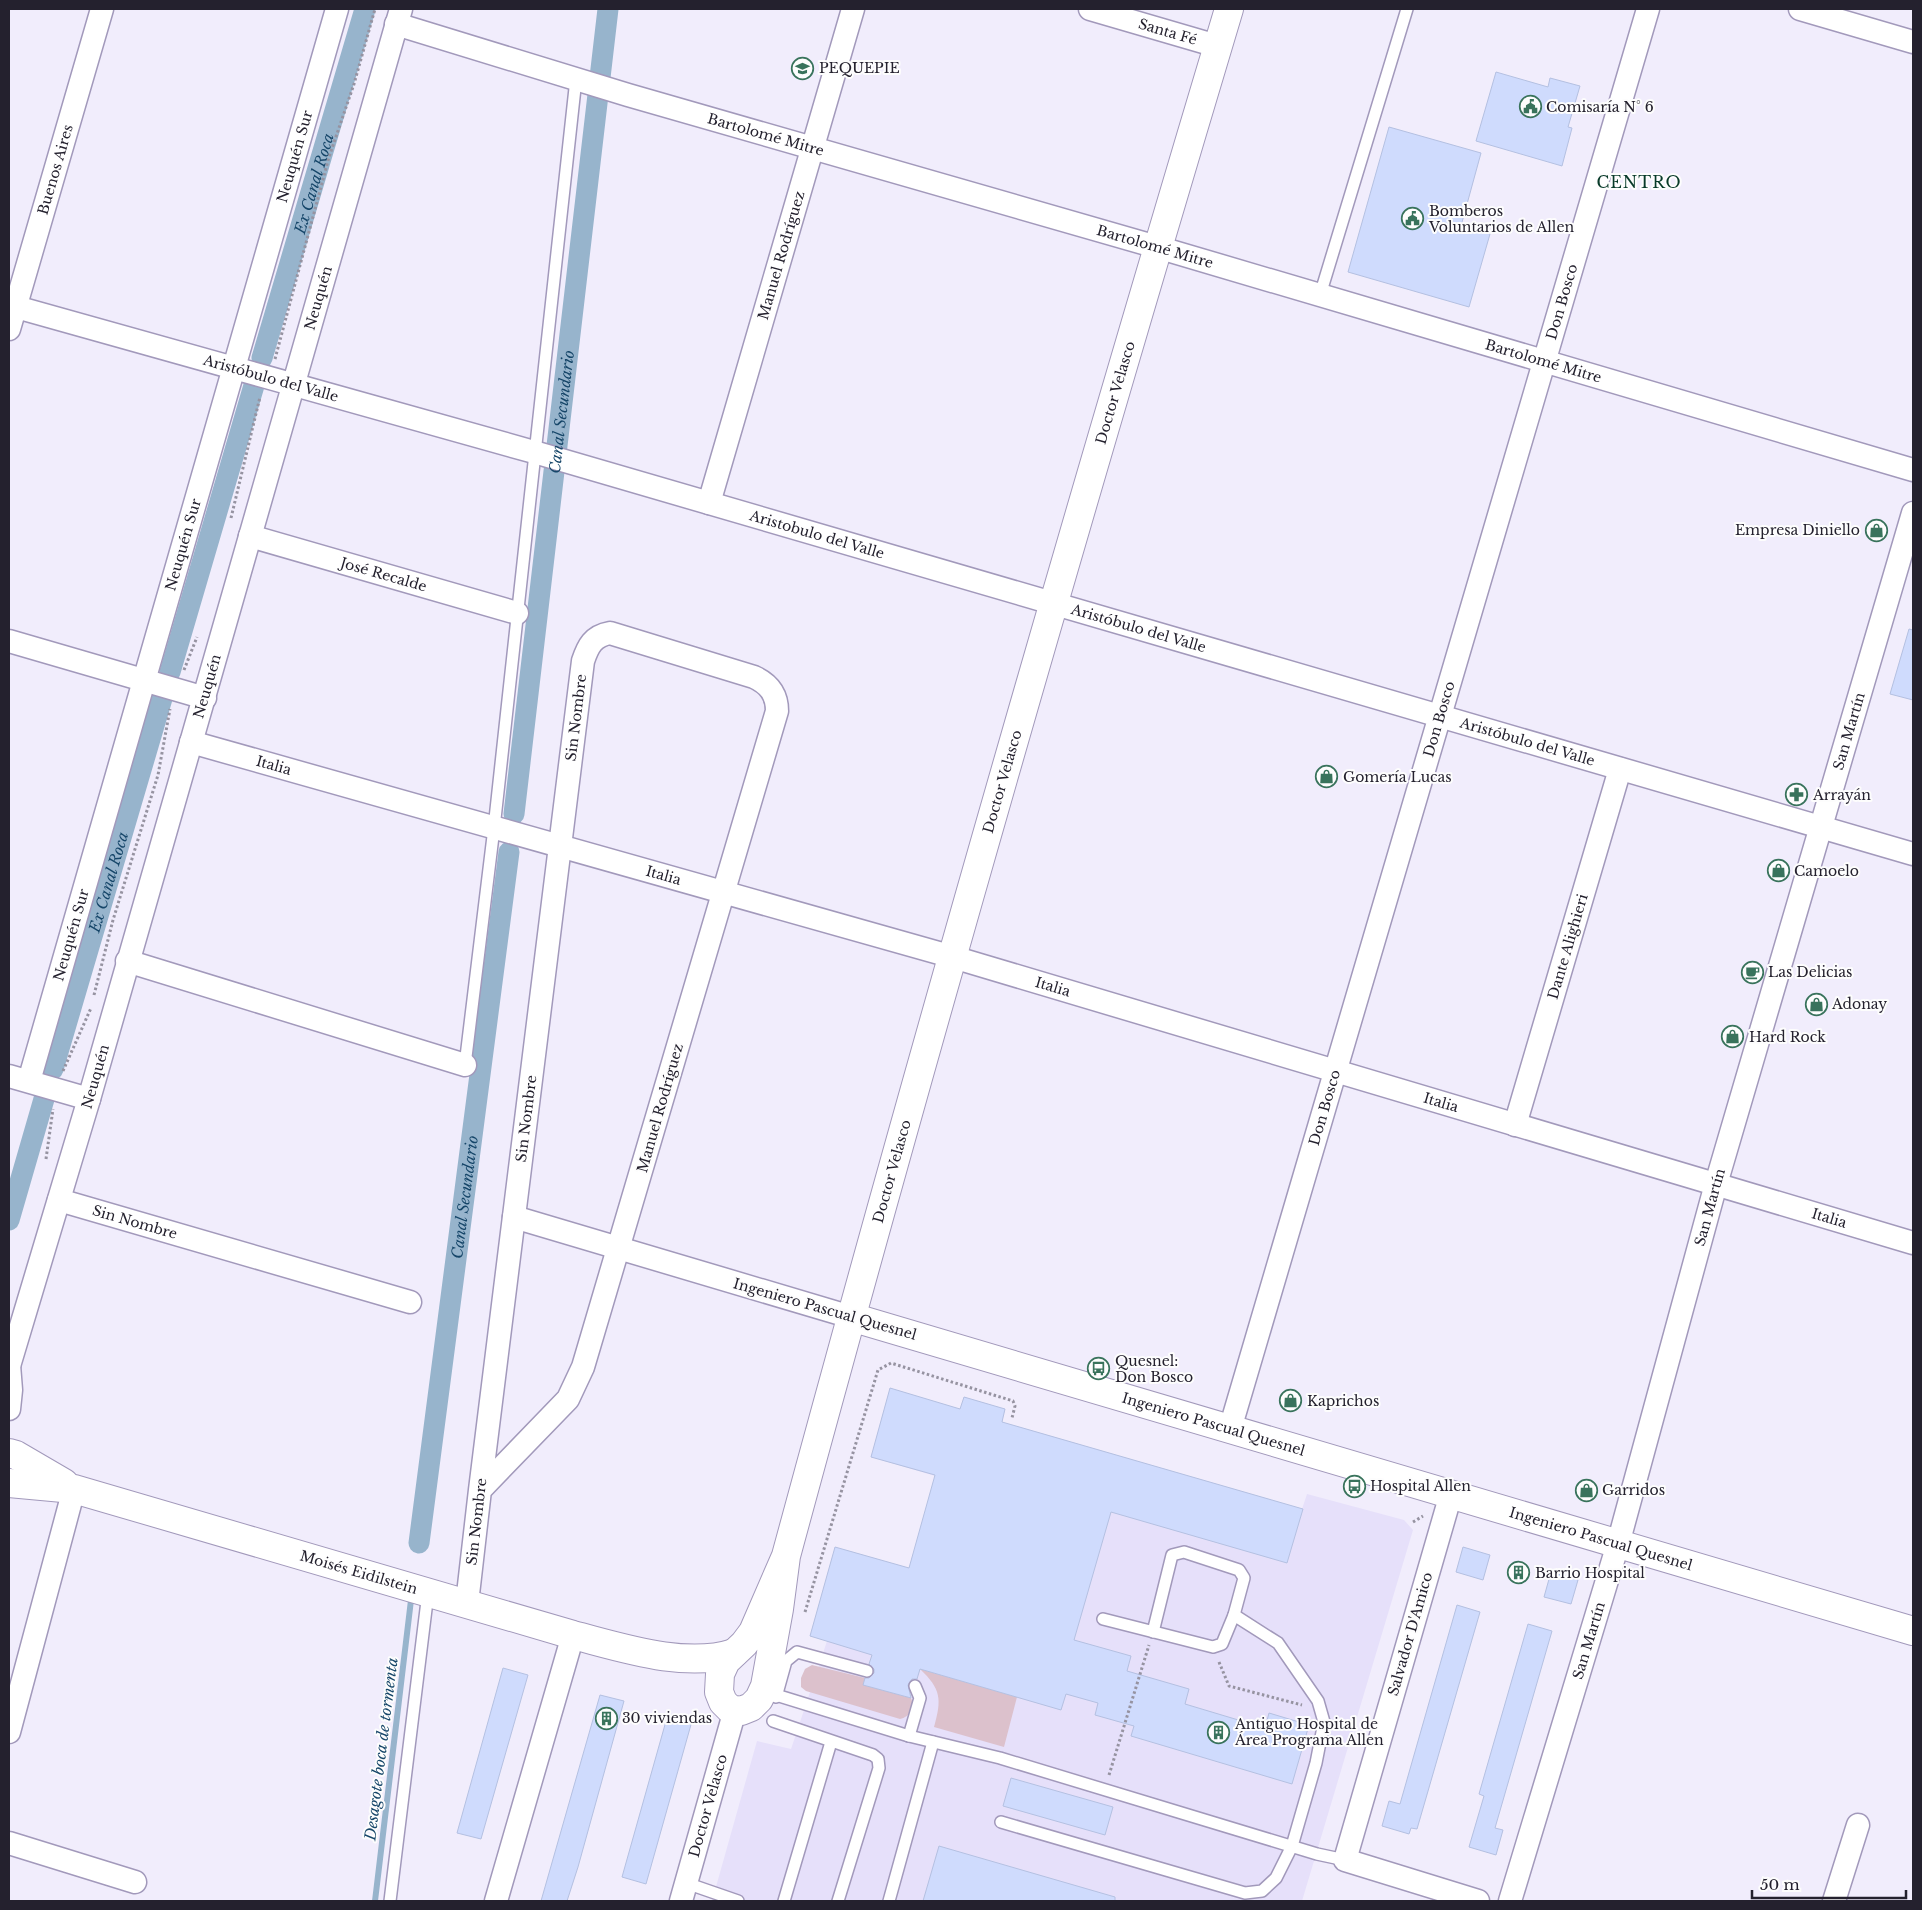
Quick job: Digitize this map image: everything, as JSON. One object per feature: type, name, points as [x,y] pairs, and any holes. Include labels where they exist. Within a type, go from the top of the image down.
[{"type":"main road","name":"Doctor Velasco","points":[[769,1687],[786,1556],[851,1317],[1157,247],[1229,9]]},
{"type":"main road","name":"Ingeniero Pascual Quesnel","points":[[851,1317],[1913,1631]]},
{"type":"main road","name":"Moisés Eidilstein","points":[[9,1465],[9,1453],[16,1454],[74,1489]]},
{"type":"main road","name":"Moisés Eidilstein","points":[[9,1483],[74,1489],[573,1636],[645,1654],[706,1658],[736,1652]]},
{"type":"main road","name":"Doctor Velasco","points":[[728,1704],[718,1686],[720,1674],[726,1662],[753,1632],[786,1556]]},
{"type":"main road","points":[[728,1704],[751,1707],[769,1687],[764,1660],[756,1651],[750,1649],[736,1652]]},
{"type":"main road","name":"Moisés Eidilstein","points":[[645,1654],[705,1682],[728,1704]]},
{"type":"street","name":"Buenos Aires","points":[[9,329],[12,306],[102,9]]},
{"type":"street","name":"Neuquén Sur","points":[[19,1078],[144,680],[337,9]]},
{"type":"street","name":"Manuel Rodríguez","points":[[709,503],[853,9]]},
{"type":"street","name":"Santa Fé","points":[[1090,9],[1218,46]]},
{"type":"street","name":"Don Bosco","points":[[1230,1429],[1648,9]]},
{"type":"street","points":[[1800,9],[1913,42]]},
{"type":"street","name":"Bartolomé Mitre","points":[[398,17],[576,79],[628,95],[1157,247],[1913,470]]},
{"type":"street","name":"Neuquén","points":[[9,1409],[11,1390],[9,1365],[60,1200],[127,961],[205,698],[398,17]]},
{"type":"street","name":"Aristóbulo del Valle","points":[[12,306],[580,465]]},
{"type":"street","name":"Aristobulo del Valle","points":[[580,465],[1055,603]]},
{"type":"street","name":"San Martín","points":[[1510,1901],[1618,1544],[1716,1184],[1913,513]]},
{"type":"street","name":"José Recalde","points":[[250,536],[517,613]]},
{"type":"street","name":"Aristóbulo del Valle","points":[[1055,603],[1913,854]]},
{"type":"street","name":"Manuel Rodríguez","points":[[480,1490],[568,1399],[583,1367],[724,892],[774,720],[777,703],[775,694],[769,686],[754,676],[617,634],[603,634],[596,638]]},
{"type":"street","name":"Sin Nombre","points":[[466,1603],[583,661],[589,644],[596,638]]},
{"type":"street","points":[[9,641],[205,698]]},
{"type":"street","name":"Italia","points":[[191,742],[953,957],[1913,1243]]},
{"type":"street","name":"Dante Alighieri","points":[[1515,1125],[1620,769]]},
{"type":"street","points":[[127,961],[466,1065]]},
{"type":"street","points":[[19,1078],[89,1099]]},
{"type":"street","name":"Sin Nombre","points":[[60,1200],[410,1302]]},
{"type":"street","name":"Ingeniero Pascual Quesnel","points":[[514,1217],[851,1317]]},
{"type":"street","points":[[9,1732],[74,1489]]},
{"type":"street","name":"Salvador D'Amico","points":[[1345,1860],[1451,1494]]},
{"type":"street","points":[[496,1901],[573,1636]]},
{"type":"street","name":"Doctor Velasco","points":[[684,1892],[728,1704]]},
{"type":"street","points":[[1834,1901],[1858,1825]]},
{"type":"street","points":[[9,1844],[135,1882]]},
{"type":"street","points":[[1345,1860],[1478,1901]]},
{"type":"lane","points":[[1320,295],[1407,9]]},
{"type":"lane","points":[[466,1065],[494,828],[576,79]]},
{"type":"lane","points":[[1103,1620],[1214,1647],[1222,1644],[1234,1615],[1244,1578],[1239,1570],[1184,1552],[1172,1555],[1153,1632]]},
{"type":"lane","points":[[390,1901],[428,1592]]},
{"type":"lane","points":[[1002,1822],[1245,1893],[1262,1891],[1276,1878],[1292,1846],[1316,1763],[1324,1722],[1318,1701],[1278,1644],[1234,1615]]},
{"type":"lane","points":[[868,1671],[797,1652],[786,1661],[769,1687],[909,1736],[1000,1758],[1104,1791],[1345,1860]]},
{"type":"lane","points":[[909,1736],[920,1698],[915,1686]]},
{"type":"lane","points":[[772,1721],[873,1755],[878,1759],[879,1768],[838,1901]]},
{"type":"lane","points":[[784,1901],[831,1742]]},
{"type":"lane","points":[[889,1901],[933,1742]]},
{"type":"lane","points":[[684,1892],[738,1901]]},
{"type":"path","points":[[230,521],[260,399],[281,344],[330,157],[354,84],[375,9]]},
{"type":"path","points":[[46,1163],[62,1075],[91,1008],[113,920],[158,775],[169,710],[197,636]]},
{"type":"path","points":[[804,1614],[878,1370],[891,1364],[1013,1402],[1016,1406],[1012,1418]]},
{"type":"path","points":[[1104,1791],[1153,1632]]},
{"type":"path","points":[[1214,1647],[1229,1686],[1320,1710]]},
{"type":"shaded area","points":[[890,1388],[960,1409],[964,1397],[1005,1409],[1002,1422],[1302,1509],[1307,1494],[1404,1520],[1413,1530],[1302,1901],[712,1901],[757,1741],[791,1749],[827,1641],[810,1636],[835,1547],[909,1568],[935,1476],[871,1457]]},
{"type":"shaded area","points":[[812,1665],[865,1678],[864,1685],[911,1698],[911,1711],[904,1718],[900,1719],[806,1691],[801,1687],[801,1678],[805,1669]]},
{"type":"shaded area","points":[[920,1669],[1017,1697],[1004,1747],[934,1727],[939,1702],[938,1695],[932,1683]]},
{"type":"building","name":"Comisaría N° 6","points":[[1496,72],[1548,87],[1550,78],[1580,86],[1568,127],[1572,128],[1562,166],[1476,141]]},
{"type":"building","name":"Bomberos Voluntarios de Allen","points":[[1389,127],[1481,153],[1461,226],[1490,234],[1469,307],[1348,272]]},
{"type":"building","points":[[1909,629],[1913,630],[1913,700],[1890,694]]},
{"type":"building","points":[[890,1388],[960,1409],[964,1397],[1005,1409],[1002,1422],[1303,1509],[1287,1563],[1111,1512],[1074,1640],[1131,1656],[1127,1671],[1189,1689],[1185,1704],[1265,1728],[1269,1713],[1309,1725],[1292,1784],[1131,1736],[1134,1726],[1095,1715],[1098,1703],[1066,1694],[1061,1710],[920,1669],[917,1679],[912,1679],[908,1685],[911,1698],[863,1685],[865,1678],[869,1678],[874,1673],[874,1669],[869,1664],[872,1655],[810,1636],[835,1547],[909,1568],[935,1475],[871,1457]]},
{"type":"building","points":[[1463,1547],[1490,1555],[1483,1580],[1456,1572]]},
{"type":"building","points":[[1551,1572],[1578,1580],[1571,1604],[1544,1597]]},
{"type":"building","points":[[1457,1605],[1480,1612],[1417,1829],[1411,1828],[1409,1834],[1382,1826],[1389,1801],[1400,1804]]},
{"type":"building","points":[[1528,1624],[1552,1631],[1495,1828],[1503,1830],[1496,1855],[1469,1847],[1484,1796],[1479,1794]]},
{"type":"building","points":[[503,1668],[528,1675],[481,1839],[457,1833]]},
{"type":"building","points":[[600,1695],[624,1701],[578,1867],[567,1901],[541,1901]]},
{"type":"building","points":[[668,1714],[692,1721],[646,1884],[622,1877]]},
{"type":"building","points":[[1011,1778],[1113,1807],[1105,1835],[1003,1806]]},
{"type":"building","points":[[939,1846],[1115,1897],[1115,1901],[923,1901]]},
{"type":"waterway","name":"Ex Canal Roca","points":[[262,358],[365,9]]},
{"type":"waterway","name":"Canal Secundario","points":[[514,814],[608,9]]},
{"type":"waterway","name":"Ex Canal Roca","points":[[170,672],[255,382]]},
{"type":"waterway","name":"Ex Canal Roca","points":[[53,1069],[163,695]]},
{"type":"waterway","name":"Canal Secundario","points":[[419,1543],[509,852]]},
{"type":"waterway","name":"Ex Canal Roca","points":[[9,1220],[44,1099]]},
{"type":"waterway","name":"Desagote boca de tormenta","points":[[375,1901],[411,1600]]},
{"type":"place","name":"PEQUEPIE","points":[[803,68]]},
{"type":"place","name":"Comisaría N° 6","points":[[1530,107]]},
{"type":"place","name":"Bomberos Voluntarios de Allen","points":[[1413,219]]},
{"type":"place","name":"Empresa Diniello","points":[[1876,530]]},
{"type":"place","name":"Gomería Lucas","points":[[1327,777]]},
{"type":"place","name":"Arrayán","points":[[1797,795]]},
{"type":"place","name":"Camoelo","points":[[1778,871]]},
{"type":"place","name":"Las Delicias","points":[[1752,972]]},
{"type":"place","name":"Adonay","points":[[1816,1004]]},
{"type":"place","name":"Hard Rock","points":[[1733,1037]]},
{"type":"place","name":"Quesnel: Don Bosco","points":[[1099,1369]]},
{"type":"place","name":"Kaprichos","points":[[1291,1401]]},
{"type":"place","name":"Hospital Allen","points":[[1354,1486]]},
{"type":"place","name":"Garridos","points":[[1586,1490]]},
{"type":"place","name":"Barrio Hospital","points":[[1519,1573]]},
{"type":"place","name":"30 viviendas","points":[[606,1718]]},
{"type":"place","name":"Antiguo Hospital de Área Programa Allen","points":[[1219,1732]]},
{"type":"district","name":"CENTRO","points":[[1639,182]]}]
